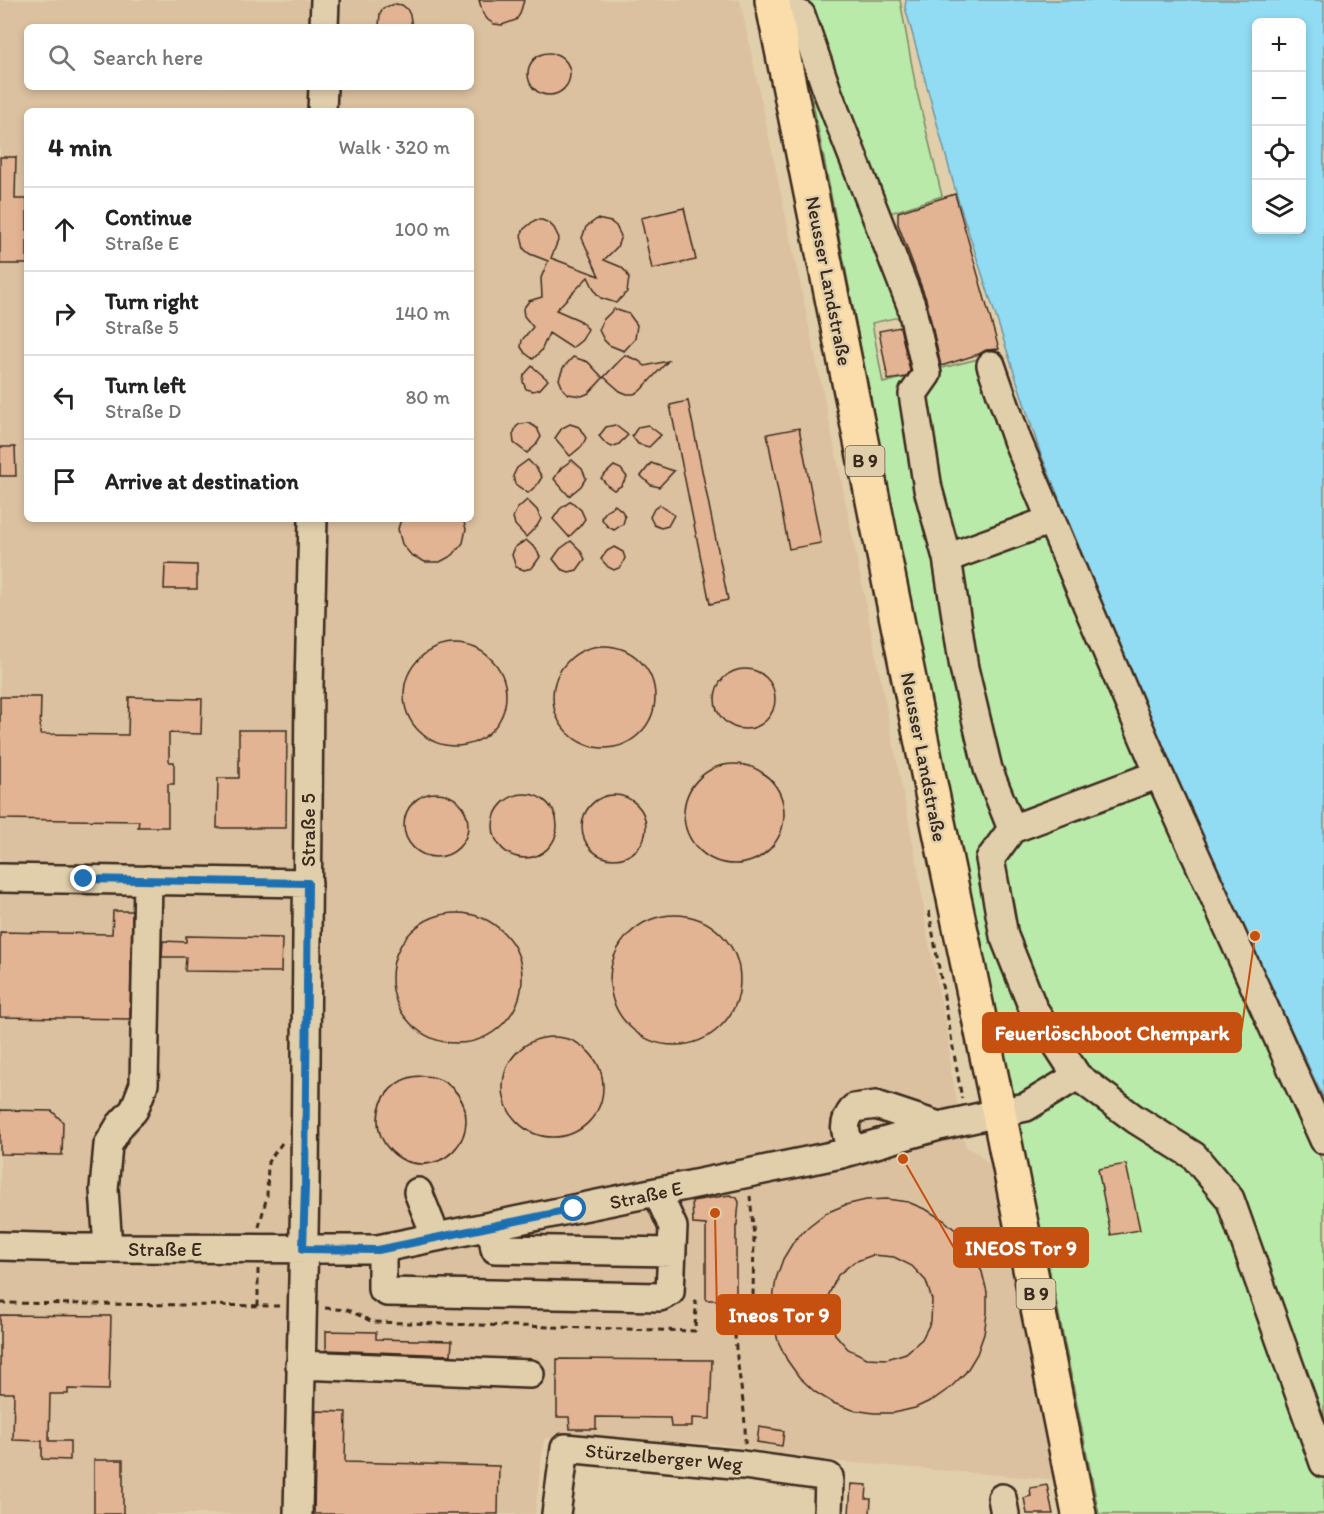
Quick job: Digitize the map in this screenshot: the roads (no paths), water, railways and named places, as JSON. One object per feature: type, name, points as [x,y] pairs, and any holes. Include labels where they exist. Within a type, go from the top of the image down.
[{"type":"main road","name":"Neusser Landstraße","points":[[773,2],[936,814],[1080,1514]]},
{"type":"street","points":[[324,24],[325,0]]},
{"type":"street","points":[[773,2],[801,15],[828,93],[911,305],[927,374],[913,394],[927,489],[947,558],[964,668],[988,769],[1012,829]]},
{"type":"street","points":[[322,108],[323,90]]},
{"type":"street","points":[[991,364],[1017,440],[1159,774],[1324,1140]]},
{"type":"street","points":[[947,558],[1051,520]]},
{"type":"street","name":"Straße 5","points":[[298,1514],[313,522]]},
{"type":"street","points":[[1159,774],[1012,829],[990,859],[1004,936],[1033,1008],[1077,1076],[1135,1119],[1194,1156],[1230,1199],[1324,1463]]},
{"type":"street","points":[[0,878],[308,883]]},
{"type":"street","points":[[108,1248],[104,1189],[108,1145],[120,1125],[134,1110],[144,1084],[148,880]]},
{"type":"street","name":"Straße E","points":[[0,1246],[382,1249],[436,1238],[493,1238],[657,1192],[852,1151],[939,1126],[1026,1107],[1077,1076]]},
{"type":"street","points":[[852,1151],[845,1127],[846,1118],[854,1107],[876,1105],[939,1126]]},
{"type":"street","points":[[418,1192],[436,1238]]},
{"type":"street","points":[[382,1249],[382,1289],[387,1292],[660,1297],[670,1292],[673,1227],[657,1192]]},
{"type":"street","points":[[493,1294],[493,1238],[672,1252]]},
{"type":"street","points":[[300,1365],[530,1374]]},
{"type":"street","name":"Stürzelberger Weg","points":[[556,1514],[565,1448],[743,1465],[829,1477],[828,1514]]},
{"type":"water","points":[[906,0],[1324,0],[1324,1099],[1167,767],[1109,630],[1040,452],[958,200],[905,7]]},
{"type":"place","name":"Feuerlöschboot Chempark","points":[[1255,936]]},
{"type":"place","name":"INEOS Tor 9","points":[[903,1159]]},
{"type":"place","name":"Ineos Tor 9","points":[[715,1213]]}]
